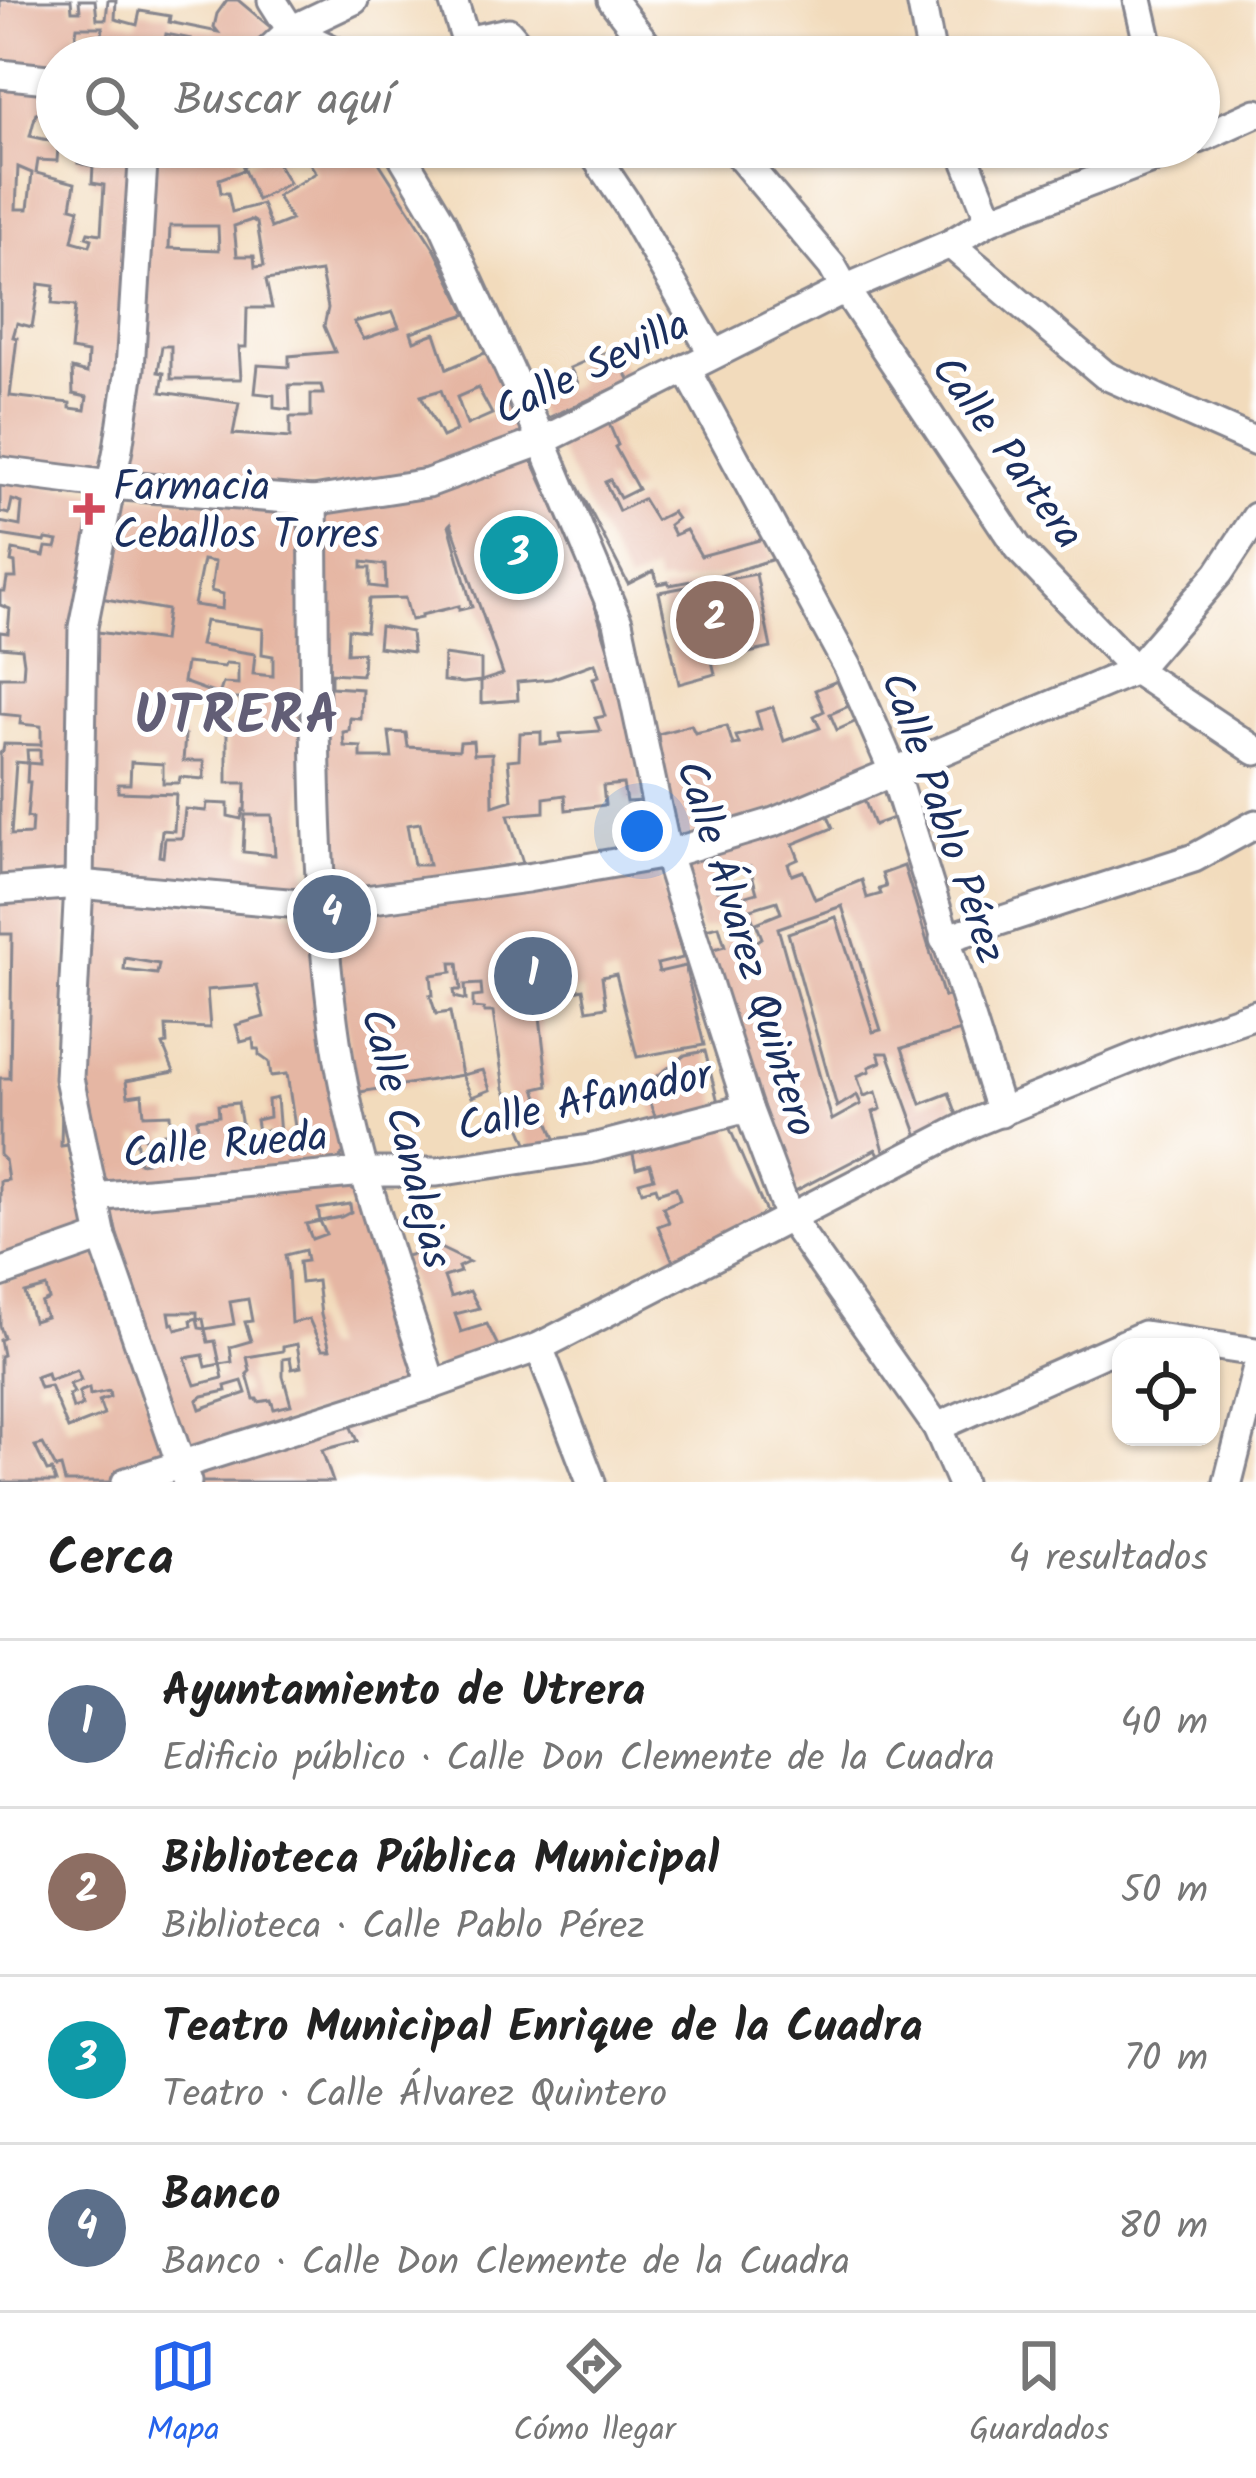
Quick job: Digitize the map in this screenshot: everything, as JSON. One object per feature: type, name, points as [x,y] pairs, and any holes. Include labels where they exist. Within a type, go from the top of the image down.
[{"type":"street","points":[[272,0],[291,30],[304,36]]},
{"type":"street","points":[[285,36],[354,0]]},
{"type":"street","points":[[453,0],[464,36]]},
{"type":"street","points":[[612,0],[640,36]]},
{"type":"street","points":[[921,0],[928,36]]},
{"type":"street","points":[[1138,0],[1146,36]]},
{"type":"street","points":[[0,74],[36,78]]},
{"type":"street","points":[[1220,130],[1256,113]]},
{"type":"street","points":[[143,168],[130,369],[83,627],[79,884],[69,1078],[102,1237],[183,1473]]},
{"type":"street","name":"Calle Álvarez Quintero","points":[[410,168],[443,224],[618,622],[668,854],[748,1108],[789,1217],[937,1427],[961,1482]]},
{"type":"street","points":[[603,168],[713,354]]},
{"type":"street","name":"Calle Partera","points":[[749,168],[838,277],[1018,548],[1135,670],[1256,751]]},
{"type":"street","points":[[970,168],[989,220]]},
{"type":"street","name":"Calle Sevilla","points":[[0,471],[313,501],[428,483],[542,441],[713,354],[838,277],[950,244],[989,220],[1125,168]]},
{"type":"street","points":[[950,244],[1106,375],[1256,442]]},
{"type":"street","name":"Calle Pablo Pérez","points":[[686,368],[848,667],[894,773],[1001,1113]]},
{"type":"street","name":"Calle Canalejas","points":[[313,501],[321,906],[336,1045],[364,1172],[432,1385]]},
{"type":"street","points":[[0,890],[79,884],[321,906],[668,854],[774,822],[1135,670],[1219,573],[1256,517]]},
{"type":"street","points":[[944,939],[1194,858],[1256,824]]},
{"type":"street","points":[[126,1482],[183,1473],[539,1347],[974,1123],[1165,1045],[1256,1014]]},
{"type":"street","name":"Calle Afanador","points":[[364,1172],[437,1172],[589,1149],[748,1108]]},
{"type":"street","name":"Calle Rueda","points":[[94,1197],[364,1172]]},
{"type":"street","points":[[0,1273],[102,1237]]},
{"type":"street","points":[[937,1427],[1144,1335],[1256,1352]]},
{"type":"street","points":[[539,1347],[592,1482]]},
{"type":"street","points":[[1228,1482],[1256,1371]]},
{"type":"building","points":[[0,0],[71,0],[72,11],[80,11],[79,0],[95,0],[97,19],[106,19],[108,0],[116,0],[115,19],[137,25],[140,11],[218,32],[214,27],[217,14],[227,0],[238,0],[280,35],[102,36],[103,27],[77,27],[76,36],[36,36],[36,66],[0,61]]},
{"type":"building","points":[[0,81],[36,84],[30,136],[36,137],[36,173],[75,183],[71,207],[79,209],[72,241],[90,246],[88,232],[101,234],[104,185],[92,183],[93,168],[137,168],[107,475],[0,463]],"holes":[[[18,167],[32,173],[28,209],[16,209]],[[39,284],[54,286],[52,304],[75,306],[71,350],[88,353],[87,373],[72,369],[73,394],[87,397],[85,410],[70,408],[70,403],[10,396],[17,323],[32,327]]]},
{"type":"building","points":[[150,168],[280,168],[289,183],[257,200],[244,170],[219,179],[232,212],[262,204],[271,228],[291,220],[277,196],[316,173],[313,168],[382,168],[435,250],[467,314],[411,332],[414,341],[435,333],[447,369],[487,352],[526,436],[451,462],[346,487],[290,489],[118,477]],"holes":[[[252,220],[257,223],[264,266],[255,267],[254,256],[237,256],[234,226]],[[170,226],[218,226],[219,250],[169,248]],[[321,272],[328,308],[324,326],[335,352],[289,356],[289,367],[258,365],[255,393],[274,395],[274,408],[290,410],[289,385],[321,385],[323,394],[311,394],[311,417],[290,417],[290,438],[233,434],[239,403],[161,392],[162,346],[171,346],[171,379],[241,379],[239,347],[246,347],[247,308],[272,308],[266,280]],[[393,312],[399,327],[364,339],[354,322]],[[478,388],[492,414],[467,425],[457,397]],[[441,390],[456,431],[442,437],[421,396]]]},
{"type":"building","points":[[613,349],[630,381],[541,421],[529,389],[557,375],[564,391],[578,383],[570,368]]},
{"type":"building","points":[[607,419],[615,447],[638,489],[620,498],[610,480],[605,482],[619,511],[643,499],[656,520],[672,512],[677,519],[669,525],[674,535],[686,530],[701,556],[763,539],[774,559],[670,585],[658,584],[654,571],[628,584],[556,444]]},
{"type":"building","points":[[531,458],[589,586],[632,728],[643,801],[626,802],[623,784],[603,786],[605,805],[566,810],[565,795],[544,798],[544,812],[508,815],[523,863],[328,895],[320,507]],"holes":[[[449,525],[503,674],[481,681],[481,703],[518,700],[517,682],[551,679],[595,663],[599,676],[593,678],[605,716],[595,718],[600,731],[560,734],[561,742],[541,744],[541,732],[520,733],[519,759],[508,760],[512,800],[493,806],[492,753],[474,754],[473,741],[460,742],[459,750],[408,747],[406,733],[389,732],[392,758],[361,758],[361,747],[344,746],[343,732],[349,731],[350,718],[361,719],[362,689],[331,687],[331,673],[362,675],[363,652],[347,653],[348,629],[366,631],[369,599],[405,598],[411,620],[459,606],[459,610],[472,607]],[[362,562],[385,565],[386,588],[370,586],[370,568],[362,568]],[[420,823],[429,865],[414,865],[407,825]]]},
{"type":"building","points":[[0,479],[104,495],[72,878],[0,875],[0,753],[4,744],[41,745],[41,726],[20,724],[21,716],[0,714],[0,677],[23,677],[24,663],[22,649],[0,647],[0,632],[8,633],[10,609],[0,605],[0,591],[5,591],[7,578],[16,578],[13,550],[44,556],[46,547],[56,548],[58,541],[0,535],[0,522],[20,526],[22,503],[12,500],[9,514],[0,512]],"holes":[[[27,750],[40,750],[40,764],[28,763]],[[16,762],[28,763],[31,834],[11,835]]]},
{"type":"building","points":[[117,495],[302,505],[303,825],[309,892],[88,874],[90,631],[163,641],[167,610],[95,597]],"holes":[[[203,560],[215,562],[211,591],[223,594],[222,609],[194,605]],[[205,621],[263,629],[262,654],[273,656],[273,676],[253,674],[255,654],[200,645]],[[186,663],[238,664],[238,684],[223,683],[219,695],[183,682]],[[229,699],[241,699],[238,726],[227,725],[227,783],[246,783],[245,811],[241,819],[228,816],[228,804],[207,803],[206,811],[185,809],[182,838],[165,838],[163,857],[159,856],[162,830],[174,831],[176,794],[118,792],[118,784],[130,784],[131,762],[163,764],[163,783],[179,783],[180,777],[204,779],[204,761],[183,761],[185,735],[179,734],[184,703],[206,706],[207,711],[227,717]],[[245,815],[272,815],[275,855],[243,852]]]},
{"type":"building","points":[[756,574],[771,648],[712,661],[715,674],[679,684],[659,592]]},
{"type":"building","points":[[380,626],[411,632],[413,652],[378,647]]},
{"type":"building","points":[[444,655],[481,660],[481,681],[443,681]]},
{"type":"building","points":[[837,681],[849,706],[830,714],[837,730],[857,721],[877,769],[767,814],[679,841],[658,734],[691,725],[695,733],[727,726],[733,745],[739,744],[736,736],[761,729],[756,712],[773,707],[784,741],[820,728],[814,716],[824,711],[815,690]]},
{"type":"building","points":[[881,786],[893,818],[874,825],[862,794]]},
{"type":"building","points":[[825,809],[833,828],[793,844],[799,859],[788,864],[792,875],[803,871],[815,899],[862,880],[867,898],[881,894],[879,889],[886,887],[882,874],[904,866],[944,997],[950,995],[961,1031],[902,1048],[921,1104],[949,1093],[960,1123],[919,1139],[888,1053],[878,1053],[881,1062],[857,1076],[864,1096],[876,1092],[881,1109],[873,1112],[885,1154],[880,1156],[876,1149],[791,1193],[706,951],[725,946],[719,926],[700,930],[681,859]],"holes":[[[750,867],[757,893],[732,900],[728,886],[717,890],[714,880]],[[777,901],[781,913],[756,923],[762,938],[752,945],[753,950],[736,955],[733,944],[749,939],[743,927],[754,923],[748,910]],[[842,906],[881,1030],[873,1032],[836,917],[788,933],[837,1107],[857,1095],[861,1104],[832,1120],[778,928]]]},
{"type":"building","points":[[657,862],[683,958],[657,964],[659,972],[685,966],[704,1045],[637,1057],[616,974],[602,977],[606,1007],[587,1010],[583,989],[538,999],[548,1086],[535,1089],[558,1146],[531,1152],[504,1088],[493,1012],[473,1008],[473,997],[482,996],[481,984],[465,985],[466,1000],[455,997],[454,990],[461,990],[458,963],[451,963],[452,972],[431,975],[430,995],[436,1014],[450,1012],[462,1075],[354,1093],[333,917]]},
{"type":"building","points":[[87,892],[315,915],[350,1143],[339,1159],[99,1188],[78,1076]],"holes":[[[125,958],[159,964],[157,974],[124,970]],[[257,986],[264,1017],[236,1025],[241,1042],[253,1039],[254,1049],[269,1062],[271,1076],[287,1074],[292,1132],[280,1135],[277,1098],[268,1100],[269,1117],[256,1120],[258,1131],[268,1130],[269,1140],[245,1144],[238,1103],[218,1105],[219,1116],[197,1119],[199,1137],[181,1139],[181,1151],[148,1155],[147,1162],[139,1163],[136,1136],[145,1136],[146,1146],[166,1144],[170,1114],[144,1115],[142,1094],[128,1096],[126,1081],[174,1072],[163,1045],[167,1044],[166,1026],[210,1028],[207,990]]]},
{"type":"building","points":[[67,895],[61,1146],[69,1145],[93,1234],[0,1267],[0,1181],[8,1180],[0,1155],[0,1078],[10,1078],[12,934],[0,934],[0,898]]},
{"type":"building","points":[[705,1051],[720,1110],[658,1123],[643,1087],[685,1055]]},
{"type":"building","points":[[483,1070],[490,1090],[472,1097],[462,1075]]},
{"type":"building","points":[[727,1122],[767,1215],[674,1264],[658,1226],[669,1222],[663,1207],[680,1200],[676,1187],[658,1193],[656,1187],[642,1191],[639,1182],[654,1178],[650,1164],[636,1168],[631,1145]]},
{"type":"building","points":[[360,1177],[424,1378],[188,1453],[105,1206]],"holes":[[[350,1204],[351,1212],[320,1221],[318,1209]],[[320,1221],[326,1234],[312,1239],[306,1224]],[[305,1250],[307,1261],[299,1262],[301,1283],[317,1281],[330,1349],[322,1349],[309,1319],[291,1323],[285,1255]],[[248,1299],[252,1321],[245,1322],[251,1341],[230,1347],[232,1362],[220,1364],[215,1341],[208,1342],[205,1329],[234,1324],[230,1302]],[[169,1312],[197,1312],[192,1326],[176,1330]],[[297,1344],[301,1367],[292,1369],[290,1358],[283,1359],[291,1405],[274,1409],[271,1400],[254,1399],[247,1357]],[[203,1355],[206,1367],[220,1364],[223,1378],[195,1385],[185,1358]],[[242,1381],[246,1393],[200,1409],[197,1400]]]},
{"type":"building","points":[[438,1247],[469,1262],[458,1267],[460,1272],[444,1277],[451,1297],[470,1291],[479,1308],[455,1314],[461,1332],[487,1324],[499,1348],[441,1373],[402,1257]]},
{"type":"building","points":[[96,1251],[169,1460],[110,1482],[65,1482],[61,1467],[56,1468],[43,1444],[35,1446],[56,1482],[0,1482],[0,1340],[4,1338],[0,1282]],"holes":[[[46,1287],[49,1299],[41,1303],[46,1317],[33,1321],[25,1293]],[[77,1370],[81,1380],[70,1384],[73,1409],[82,1406],[79,1392],[89,1388],[90,1395],[109,1391],[110,1397],[99,1401],[104,1415],[68,1429],[50,1386],[40,1388],[36,1377],[47,1373],[49,1380]]]},
{"type":"building","points":[[349,1423],[357,1441],[322,1450],[333,1482],[198,1482],[193,1469]]},
{"type":"place","name":"Farmacia Ceballos Torres","points":[[89,509]]},
{"type":"place","name":"Teatro Municipal Enrique de la Cuadra","points":[[519,555]]},
{"type":"place","name":"Biblioteca Pública Municipal","points":[[715,620]]},
{"type":"place","name":"Banco","points":[[332,914]]},
{"type":"place","name":"Ayuntamiento de Utrera","points":[[533,976]]},
{"type":"district","name":"UTRERA","points":[[238,714]]}]
